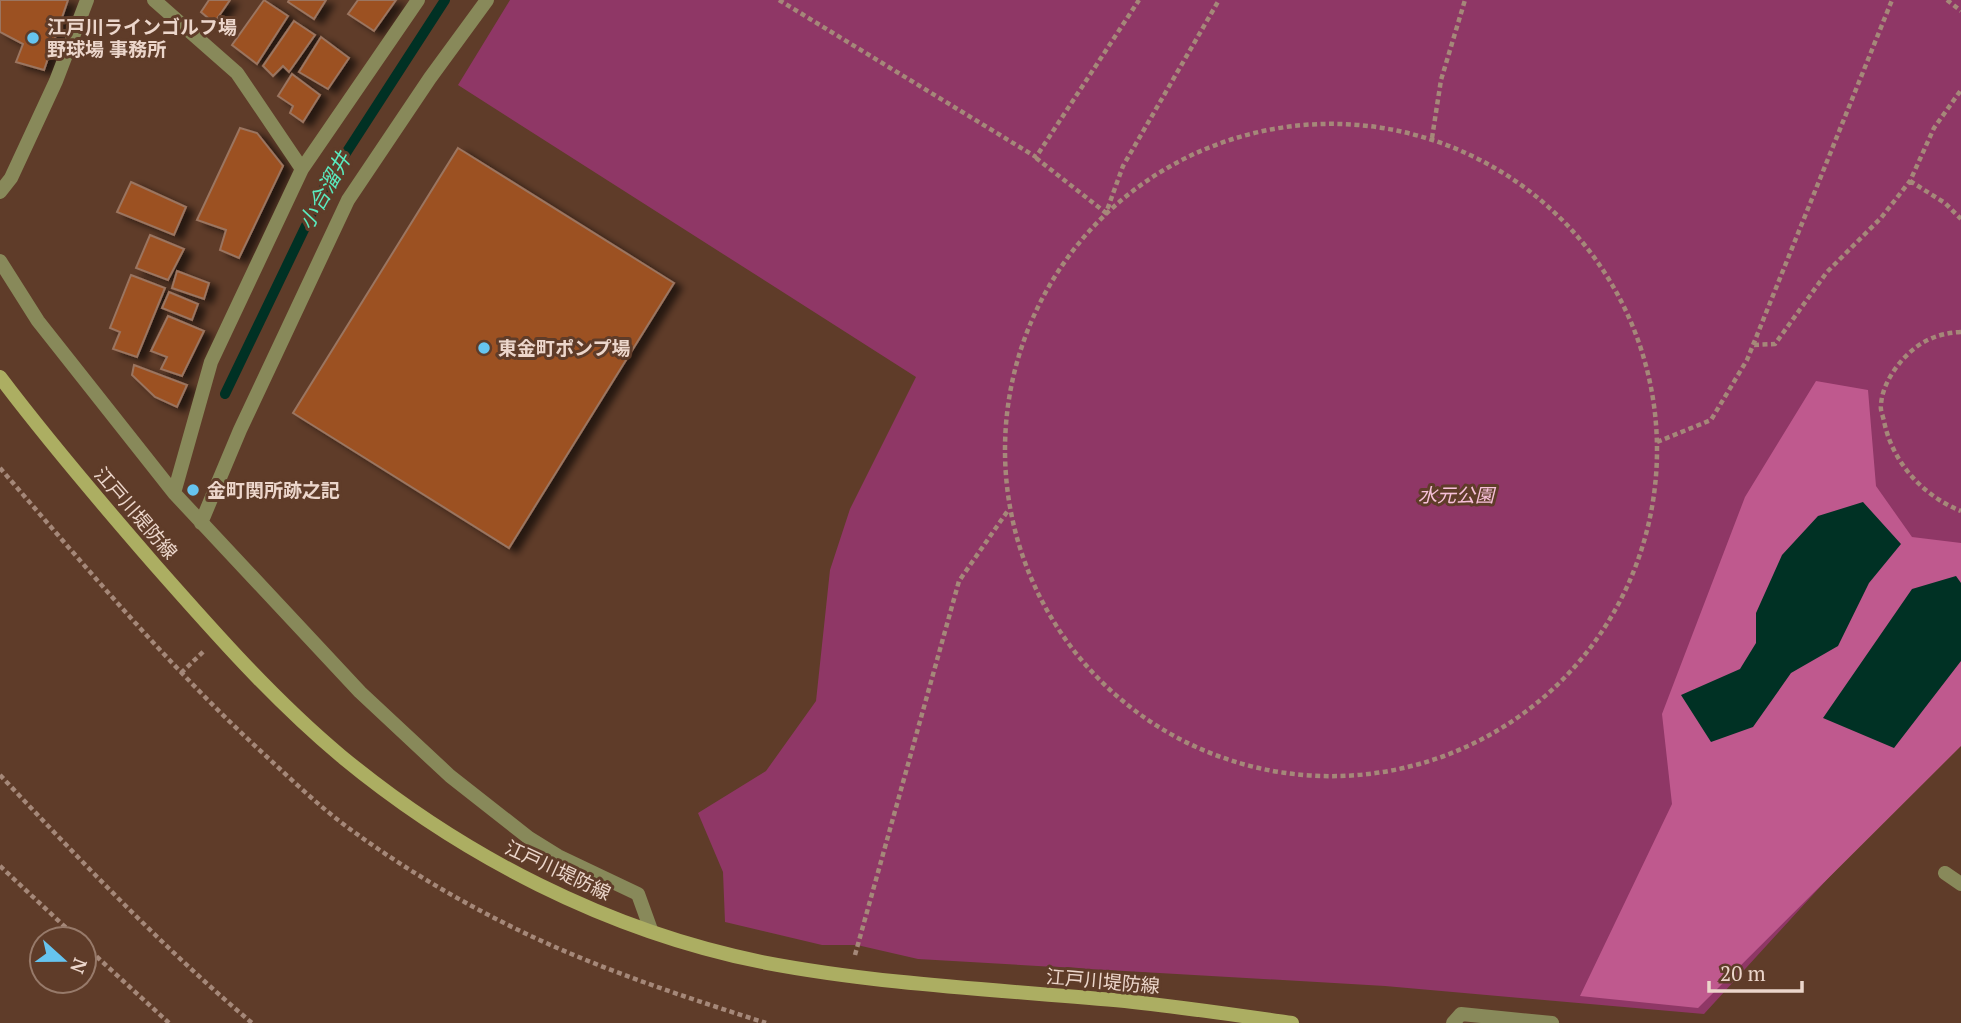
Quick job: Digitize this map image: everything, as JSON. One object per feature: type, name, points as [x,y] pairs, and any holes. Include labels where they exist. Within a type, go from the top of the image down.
[{"type":"main road","name":"江戸川堤防線","points":[[0,377],[97,499],[218,638],[341,756],[440,827],[489,859],[540,886],[605,914],[697,946],[815,972],[918,985],[1128,1002],[1292,1023]]},
{"type":"street","points":[[0,192],[11,178],[56,81],[87,0]]},
{"type":"street","points":[[154,0],[237,74],[302,169]]},
{"type":"street","points":[[174,493],[211,362],[302,169],[418,0]]},
{"type":"street","points":[[201,523],[240,430],[348,200],[429,78],[487,0]]},
{"type":"street","points":[[0,261],[38,321],[174,493],[360,692],[450,776],[529,838],[558,856],[638,894],[651,930]]},
{"type":"street","points":[[1945,873],[1961,884]]},
{"type":"street","points":[[1453,1023],[1461,1014],[1552,1023]]},
{"type":"path","points":[[779,0],[1036,158],[1107,214]]},
{"type":"path","points":[[1036,158],[1139,0]]},
{"type":"path","points":[[1107,214],[1124,166],[1219,0]]},
{"type":"path","points":[[1432,138],[1441,80],[1465,0]]},
{"type":"path","points":[[1657,442],[1711,420],[1748,360],[1892,0]]},
{"type":"path","points":[[1951,1],[1961,11]]},
{"type":"path","points":[[1754,345],[1775,344],[1827,272],[1881,218],[1910,181],[1934,128],[1961,90]]},
{"type":"path","points":[[1333,123],[1383,127],[1432,138],[1478,158],[1521,183],[1560,216],[1593,254],[1620,296],[1640,343],[1653,392],[1657,442],[1655,491],[1645,539],[1637,562],[1605,628],[1576,667],[1540,701],[1500,730],[1457,752],[1411,768],[1363,776],[1314,778],[1266,771],[1219,758],[1174,738],[1134,712],[1098,679],[1066,642],[1036,589],[1022,556],[1010,508],[1005,455],[1009,401],[1021,349],[1042,299],[1071,254],[1107,214],[1146,182],[1189,156],[1235,138],[1271,129],[1333,123]]},
{"type":"path","points":[[1910,181],[1945,203],[1961,219]]},
{"type":"path","points":[[1961,332],[1943,333],[1916,345],[1891,372],[1880,405],[1886,434],[1903,466],[1922,488],[1943,504],[1961,511]]},
{"type":"path","points":[[855,955],[959,581],[1010,508]]},
{"type":"path","points":[[181,673],[218,638]]},
{"type":"path","points":[[0,775],[144,925],[201,980],[252,1023]]},
{"type":"path","points":[[0,866],[63,925]]},
{"type":"path","points":[[98,958],[169,1023]]},
{"type":"green space","name":"水元公園","points":[[510,0],[1961,0],[1961,735],[1704,1014],[1385,986],[918,959],[857,945],[822,945],[725,922],[723,872],[698,813],[766,771],[816,701],[830,570],[850,509],[916,377],[458,85]]},
{"type":"shaded area","points":[[1816,381],[1868,390],[1876,486],[1912,537],[1961,543],[1961,746],[1698,1008],[1580,996],[1672,804],[1662,714],[1745,497]]},
{"type":"shaded area","points":[[1863,502],[1901,544],[1869,583],[1838,646],[1791,673],[1753,727],[1711,742],[1681,695],[1740,669],[1756,643],[1756,613],[1782,555],[1818,516]]},
{"type":"shaded area","points":[[1956,576],[1961,583],[1961,661],[1894,748],[1823,718],[1912,589]]},
{"type":"building","name":"江戸川ラインゴルフ場 野球場 事務所","points":[[0,0],[68,0],[44,70],[16,62],[23,44],[0,32]]},
{"type":"building","points":[[209,0],[230,0],[214,23],[201,12]]},
{"type":"building","points":[[264,0],[288,16],[257,64],[232,45]]},
{"type":"building","points":[[326,0],[314,19],[288,2]]},
{"type":"building","points":[[358,0],[396,0],[374,31],[348,14]]},
{"type":"building","points":[[294,21],[315,35],[289,72],[283,66],[273,76],[263,66]]},
{"type":"building","points":[[321,37],[349,58],[328,89],[299,72]]},
{"type":"building","points":[[292,74],[320,95],[303,122],[290,113],[293,106],[278,96]]},
{"type":"building","points":[[240,128],[257,133],[283,166],[239,258],[220,250],[226,230],[197,220]]},
{"type":"building","name":"東金町ポンプ場","points":[[458,148],[674,283],[509,548],[293,413]]},
{"type":"building","points":[[131,182],[186,207],[174,235],[117,212]]},
{"type":"building","points":[[150,235],[184,249],[168,280],[136,268]]},
{"type":"building","points":[[177,271],[209,283],[204,299],[172,288]]},
{"type":"building","points":[[131,275],[165,288],[137,357],[113,349],[120,332],[110,328]]},
{"type":"building","points":[[169,292],[198,304],[192,320],[162,308]]},
{"type":"building","points":[[168,316],[204,331],[182,376],[161,369],[167,357],[151,351]]},
{"type":"building","points":[[134,365],[187,385],[177,407],[155,397],[132,375]]},
{"type":"waterway","name":"小合溜井","points":[[225,394],[326,184],[445,0]]},
{"type":"place","name":"江戸川ラインゴルフ場 野球場 事務所","points":[[33,38]]},
{"type":"place","name":"東金町ポンプ場","points":[[484,348]]},
{"type":"place","name":"金町関所跡之記","points":[[193,490]]}]
